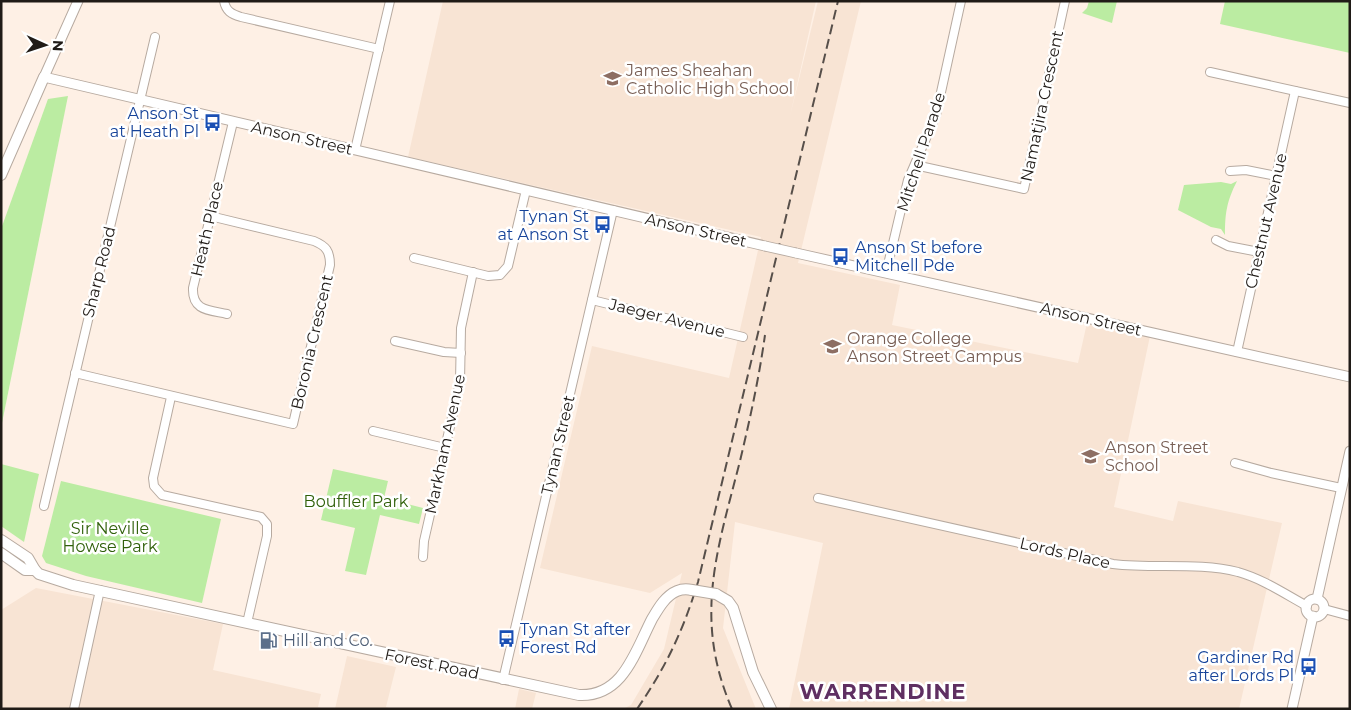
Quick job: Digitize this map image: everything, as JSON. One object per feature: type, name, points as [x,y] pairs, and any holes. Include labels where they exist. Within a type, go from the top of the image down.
[{"type":"main road","points":[[1,175],[44,77]]},
{"type":"main road","name":"Forest Road","points":[[1,540],[28,558],[34,570],[39,574],[52,579],[503,680],[579,695],[595,695],[604,692],[614,684],[621,676],[663,601],[678,590],[716,594],[728,601],[733,608],[753,672],[771,709]]},
{"type":"main road","name":"Forest Road","points":[[1,553],[25,570],[34,570]]},
{"type":"street","points":[[44,77],[78,1]]},
{"type":"street","points":[[224,1],[230,13],[240,18],[379,49]]},
{"type":"street","points":[[355,150],[390,1]]},
{"type":"street","name":"Mitchell Parade","points":[[886,273],[908,180],[936,115],[961,1]]},
{"type":"street","name":"Namatjira Crescent","points":[[915,165],[1024,190],[1065,1]]},
{"type":"street","name":"Sharp Road","points":[[44,506],[155,38]]},
{"type":"street","points":[[1210,72],[1350,103]]},
{"type":"street","name":"Anson Street","points":[[44,77],[765,246],[1350,377]]},
{"type":"street","name":"Chestnut Avenue","points":[[1236,352],[1295,91]]},
{"type":"street","name":"Heath Place","points":[[227,314],[200,307],[195,303],[193,296],[233,122]]},
{"type":"street","points":[[1230,171],[1246,170],[1276,176]]},
{"type":"street","points":[[414,258],[473,272],[494,276],[500,275],[508,266],[526,190]]},
{"type":"street","name":"Tynan Street","points":[[503,680],[613,210]]},
{"type":"street","name":"Boronia Crescent","points":[[75,373],[171,397],[293,424],[330,264],[328,250],[314,240],[210,216]]},
{"type":"street","points":[[1216,240],[1228,246],[1259,252]]},
{"type":"street","name":"Markham Avenue","points":[[423,557],[424,541],[460,382],[462,322],[473,272]]},
{"type":"street","name":"Jaeger Avenue","points":[[592,300],[743,337]]},
{"type":"street","points":[[395,341],[444,352],[461,353]]},
{"type":"street","points":[[171,397],[152,478],[154,486],[162,495],[261,517],[267,524],[247,623]]},
{"type":"street","points":[[374,431],[445,448]]},
{"type":"street","points":[[1317,599],[1350,450]]},
{"type":"street","points":[[1235,462],[1271,473],[1341,488]]},
{"type":"street","name":"Lords Place","points":[[818,498],[1113,564],[1137,567],[1202,567],[1239,572],[1273,586],[1307,606]]},
{"type":"street","points":[[74,709],[100,590]]},
{"type":"street","points":[[1317,599],[1322,602],[1324,609],[1319,616],[1313,616],[1307,611],[1307,606],[1310,601],[1317,599]]},
{"type":"street","points":[[1324,609],[1350,616]]},
{"type":"street","points":[[1292,709],[1313,616]]},
{"type":"shaded area","points":[[443,1],[816,1],[790,116],[818,1],[861,1],[798,263],[900,285],[892,325],[1078,363],[1087,323],[1150,336],[1114,507],[1173,521],[1178,501],[1282,523],[1239,709],[789,709],[823,543],[735,522],[723,628],[756,709],[623,709],[631,705],[664,649],[682,573],[650,593],[540,568],[592,346],[729,378],[761,237],[408,157]]},
{"type":"shaded area","points":[[36,588],[223,624],[213,670],[321,694],[318,707],[324,709],[1,709],[1,610]]},
{"type":"shaded area","points":[[347,656],[396,667],[386,707],[392,709],[335,709]]},
{"type":"shaded area","points":[[519,689],[536,693],[532,709],[515,709]]},
{"type":"green space","points":[[1089,1],[1117,1],[1112,23],[1082,13],[1087,8]]},
{"type":"green space","points":[[1225,1],[1350,1],[1350,53],[1220,24]]},
{"type":"green space","points":[[68,96],[1,428],[1,229],[48,99]]},
{"type":"green space","points":[[1237,181],[1227,207],[1225,235],[1221,229],[1211,227],[1178,210],[1184,185],[1221,182],[1231,184]]},
{"type":"green space","points":[[1,464],[39,474],[24,542],[1,526]]},
{"type":"green space","name":"Bouffler Park","points":[[333,469],[388,481],[384,498],[423,508],[419,524],[380,515],[366,575],[345,571],[355,528],[321,520]]},
{"type":"green space","name":"Sir Neville Howse Park","points":[[61,481],[221,519],[202,603],[86,576],[46,563],[42,556]]},
{"type":"railway","points":[[637,709],[673,648],[698,582],[838,1]]},
{"type":"railway","points":[[732,709],[720,676],[714,645],[711,615],[713,585],[717,555],[754,398],[765,335]]},
{"type":"place","name":"James Sheahan Catholic High School","points":[[612,79]]},
{"type":"place","name":"Anson St at Heath Pl","points":[[213,122]]},
{"type":"place","name":"Tynan St at Anson St","points":[[603,225]]},
{"type":"place","name":"Anson St before Mitchell Pde","points":[[841,256]]},
{"type":"place","name":"Orange College Anson Street Campus","points":[[833,347]]},
{"type":"place","name":"Anson Street School","points":[[1091,456]]},
{"type":"place","name":"Tynan St after Forest Rd","points":[[506,638]]},
{"type":"place","name":"Hill and Co.","points":[[269,640]]},
{"type":"place","name":"Gardiner Rd after Lords Pl","points":[[1308,666]]},
{"type":"district","name":"WARRENDINE","points":[[883,691]]}]
